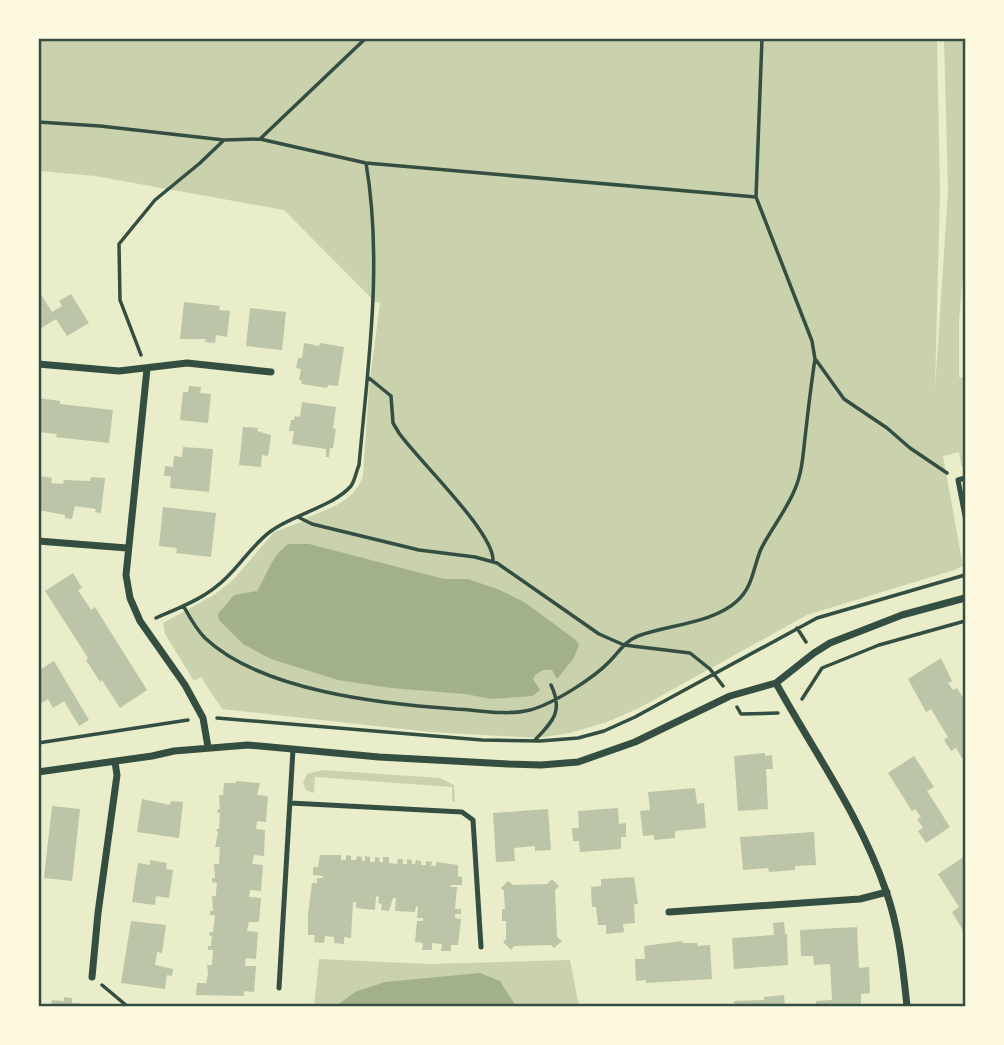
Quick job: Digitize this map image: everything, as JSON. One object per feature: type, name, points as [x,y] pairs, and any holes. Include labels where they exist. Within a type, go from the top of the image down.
[{"type":"street","points":[[38,364],[119,371],[187,363],[271,372]]},
{"type":"street","points":[[147,369],[126,575],[130,598],[143,627],[185,685],[203,718],[208,747]]},
{"type":"street","points":[[38,541],[127,548]]},
{"type":"street","points":[[38,772],[174,751],[248,746],[519,764],[578,762],[635,742],[730,696],[776,683],[830,643],[902,615],[965,598]]},
{"type":"street","points":[[776,683],[853,813],[887,892],[904,974],[907,1006]]},
{"type":"street","points":[[92,977],[117,775],[115,762]]},
{"type":"street","points":[[669,912],[860,899],[887,892]]},
{"type":"lane","points":[[965,478],[958,480],[965,516]]},
{"type":"lane","points":[[279,988],[293,749]]},
{"type":"lane","points":[[290,803],[462,812],[472,820],[481,947]]},
{"type":"path","points":[[260,139],[366,38]]},
{"type":"path","points":[[184,607],[204,637],[219,649],[250,667],[291,683],[370,700],[505,712],[527,711],[556,699],[609,663],[634,637],[702,618],[735,603],[746,591],[760,552],[800,475],[815,359],[812,341],[756,197],[762,38]]},
{"type":"path","points":[[38,122],[224,140],[260,139],[366,163],[756,197]]},
{"type":"path","points":[[147,369],[120,300],[119,244],[155,200],[224,140]]},
{"type":"path","points":[[143,627],[157,617],[184,607],[225,579],[258,541],[272,530],[351,486],[359,465],[369,378],[375,245],[366,163]]},
{"type":"path","points":[[815,359],[844,400],[958,480]]},
{"type":"path","points":[[369,378],[391,396],[393,423],[399,433],[461,506],[490,549],[493,561]]},
{"type":"path","points":[[298,517],[312,524],[419,550],[493,561],[588,627],[624,645],[690,653],[714,674],[741,714],[773,714],[790,708],[805,698],[822,668],[879,645],[965,621]]},
{"type":"path","points":[[38,743],[203,718],[482,740],[579,738],[604,731],[635,717],[817,618],[965,575]]},
{"type":"path","points":[[534,741],[555,716],[556,699],[551,685]]},
{"type":"path","points":[[92,977],[127,1006]]},
{"type":"shaded area","points":[[38,39],[937,39],[940,192],[935,389],[948,191],[944,39],[965,39],[965,253],[959,321],[959,377],[965,378],[965,470],[961,465],[959,452],[943,456],[963,566],[807,615],[639,708],[607,722],[570,733],[537,738],[430,732],[222,709],[201,677],[194,681],[165,634],[163,623],[214,595],[234,579],[274,532],[340,503],[359,485],[363,476],[369,386],[380,303],[375,302],[284,210],[95,176],[39,171]]},
{"type":"shaded area","points":[[288,544],[309,544],[444,579],[468,579],[500,590],[524,602],[579,645],[574,658],[557,679],[552,670],[536,674],[533,679],[540,690],[533,696],[492,699],[338,680],[271,659],[243,644],[219,620],[218,614],[234,595],[257,591],[274,560]]},
{"type":"shaded area","points":[[323,770],[440,778],[454,785],[455,802],[452,801],[452,787],[315,777],[314,793],[306,790],[303,783],[307,774]]},
{"type":"shaded area","points":[[319,959],[429,964],[570,960],[579,1006],[314,1006]]},
{"type":"shaded area","points":[[480,973],[500,981],[516,1006],[336,1006],[355,992],[385,982]]},
{"type":"building","points":[[38,290],[52,312],[62,306],[59,301],[71,294],[89,323],[67,336],[56,319],[38,330]]},
{"type":"building","points":[[184,302],[220,306],[219,310],[230,311],[227,337],[216,335],[215,343],[205,342],[206,339],[180,339]]},
{"type":"building","points":[[250,308],[286,312],[282,350],[246,346]]},
{"type":"building","points":[[304,343],[344,347],[338,386],[328,385],[327,388],[301,384],[301,369],[296,368],[298,358],[302,358]]},
{"type":"building","points":[[189,386],[201,387],[200,393],[211,394],[208,423],[180,420],[183,392],[188,392]]},
{"type":"building","points":[[38,398],[60,401],[60,404],[113,410],[109,443],[56,437],[57,434],[38,432]]},
{"type":"building","points":[[302,402],[336,407],[333,428],[336,429],[329,457],[326,457],[326,449],[292,444],[294,431],[289,431],[291,420],[294,420],[295,416],[300,417]]},
{"type":"building","points":[[243,427],[258,428],[257,431],[271,435],[268,456],[262,455],[261,467],[239,465]]},
{"type":"building","points":[[183,447],[213,449],[209,492],[170,488],[171,476],[164,476],[165,466],[173,467],[174,456],[182,457]]},
{"type":"building","points":[[40,476],[52,478],[51,483],[63,484],[64,480],[90,481],[91,477],[105,478],[101,513],[95,512],[96,509],[75,506],[72,519],[38,510]]},
{"type":"building","points":[[163,507],[216,513],[211,557],[176,553],[177,548],[159,546]]},
{"type":"building","points":[[73,573],[82,588],[78,590],[91,610],[95,607],[147,690],[120,708],[102,680],[100,682],[86,660],[88,658],[45,591]]},
{"type":"building","points":[[941,658],[952,681],[948,683],[953,690],[957,688],[965,701],[965,757],[962,758],[956,748],[951,751],[944,740],[948,737],[931,709],[926,712],[908,679]]},
{"type":"building","points":[[54,661],[89,720],[79,726],[64,701],[53,708],[48,699],[38,705],[38,671]]},
{"type":"building","points":[[765,753],[765,756],[772,755],[773,769],[766,769],[768,809],[738,811],[734,756]]},
{"type":"building","points":[[914,756],[934,787],[927,791],[950,827],[926,843],[918,831],[923,828],[917,819],[921,817],[915,809],[912,811],[888,773]]},
{"type":"building","points":[[224,783],[260,783],[257,795],[268,796],[266,822],[257,821],[256,829],[265,830],[264,856],[254,855],[252,864],[263,865],[261,891],[250,890],[249,897],[261,898],[259,922],[249,922],[247,930],[258,932],[256,959],[246,958],[245,966],[256,966],[254,992],[244,991],[244,996],[196,995],[197,983],[206,983],[207,965],[212,965],[213,950],[208,950],[208,946],[211,946],[212,936],[209,935],[213,932],[215,915],[210,915],[210,911],[213,911],[212,896],[216,896],[217,883],[212,882],[212,878],[215,878],[214,864],[219,864],[220,847],[215,847],[218,833],[216,829],[219,829],[219,795],[223,795]]},
{"type":"building","points":[[695,788],[697,804],[704,803],[706,828],[675,831],[675,838],[654,840],[654,835],[643,836],[640,811],[650,810],[648,792]]},
{"type":"building","points":[[142,799],[170,805],[171,801],[183,802],[179,838],[137,832]]},
{"type":"building","points":[[52,806],[80,809],[72,881],[44,878]]},
{"type":"building","points":[[618,808],[619,824],[626,823],[626,837],[621,837],[621,849],[580,852],[579,841],[573,841],[572,828],[579,828],[578,811]]},
{"type":"building","points":[[548,809],[551,850],[535,851],[535,846],[514,848],[515,861],[496,862],[493,813]]},
{"type":"building","points":[[814,832],[816,865],[795,866],[795,870],[769,872],[768,868],[743,870],[740,837]]},
{"type":"building","points":[[320,855],[341,855],[341,860],[346,860],[346,855],[351,856],[351,860],[356,860],[357,856],[362,857],[362,861],[365,861],[365,856],[370,857],[370,862],[375,862],[375,857],[380,858],[379,862],[383,862],[383,857],[389,857],[389,863],[397,864],[398,859],[403,859],[403,864],[407,864],[407,859],[412,860],[412,864],[415,864],[416,860],[421,861],[421,865],[426,865],[426,861],[432,862],[431,866],[436,866],[436,862],[458,865],[458,876],[462,877],[462,885],[451,887],[457,887],[455,909],[461,909],[461,914],[455,914],[455,918],[461,919],[458,945],[451,945],[451,951],[441,951],[442,944],[432,943],[432,950],[422,950],[423,943],[415,942],[417,921],[423,921],[423,918],[417,918],[418,907],[416,906],[415,912],[395,911],[396,898],[393,898],[389,911],[381,910],[382,904],[378,903],[379,897],[376,896],[375,910],[356,908],[356,902],[353,902],[351,938],[344,937],[344,944],[334,943],[334,937],[325,936],[324,943],[314,942],[315,935],[308,935],[308,914],[312,883],[317,883],[317,878],[323,878],[313,875],[313,867],[318,867]]},
{"type":"building","points":[[965,856],[965,934],[952,912],[959,907],[938,874]]},
{"type":"building","points":[[150,860],[167,863],[166,869],[173,870],[169,898],[156,896],[155,905],[132,902],[138,863],[150,865]]},
{"type":"building","points":[[634,877],[638,904],[634,904],[635,923],[623,924],[624,932],[606,934],[606,925],[598,925],[596,907],[592,907],[591,887],[601,886],[601,879]]},
{"type":"building","points":[[552,879],[559,886],[555,890],[557,937],[562,941],[554,948],[551,945],[514,946],[511,950],[503,942],[506,939],[506,921],[502,921],[502,909],[505,909],[504,891],[501,888],[508,881],[513,885],[547,884]]},
{"type":"building","points":[[131,921],[166,925],[162,953],[157,952],[155,965],[173,969],[172,976],[167,975],[165,989],[121,983]]},
{"type":"building","points":[[784,922],[788,965],[734,969],[732,938],[774,935],[773,923]]},
{"type":"building","points":[[857,927],[859,968],[869,967],[870,993],[861,994],[861,1006],[816,1006],[816,1001],[832,1000],[830,964],[814,965],[813,956],[801,956],[800,930]]},
{"type":"building","points":[[682,941],[697,943],[698,946],[710,945],[712,979],[646,983],[646,980],[636,981],[635,959],[645,959],[644,946]]},
{"type":"building","points":[[784,995],[785,1006],[734,1006],[734,1001],[764,1000],[764,997]]},
{"type":"building","points":[[64,997],[72,998],[72,1003],[79,1003],[79,1006],[51,1006],[52,1000],[64,1001]]}]
